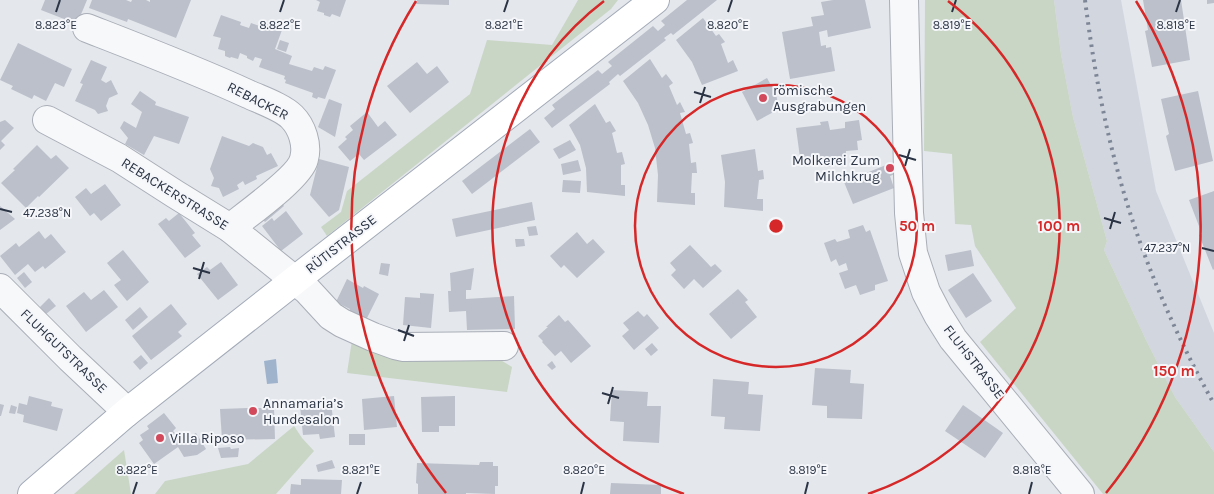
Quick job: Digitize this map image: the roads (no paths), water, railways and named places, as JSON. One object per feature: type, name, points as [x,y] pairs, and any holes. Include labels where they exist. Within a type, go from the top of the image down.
[{"type":"main road","name":"RÜTISTRASSE","points":[[32,494],[126,414],[655,0]]},
{"type":"street","name":"FLUHSTRASSE","points":[[904,0],[909,213],[913,253],[926,292],[953,339],[1080,494]]},
{"type":"street","name":"REBACKER","points":[[87,28],[218,80],[276,107],[292,117],[301,129],[305,143],[304,159],[301,167],[287,182],[230,228]]},
{"type":"street","name":"REBACKERSTRASSE","points":[[47,120],[119,158],[230,228],[307,290],[331,316],[342,323],[395,346],[504,346]]},
{"type":"street","name":"FLUHGUTSTRASSE","points":[[0,288],[120,405],[126,414]]},
{"type":"water","points":[[276,359],[278,383],[267,384],[264,361]]},
{"type":"railway","points":[[1085,0],[1105,121],[1124,193],[1157,286],[1183,346],[1214,404]]},
{"type":"place","name":"römische Ausgrabungen","points":[[763,98]]},
{"type":"place","name":"Molkerei Zum Milchkrug","points":[[890,168]]},
{"type":"place","name":"Annamaria’s Hundesalon","points":[[253,411]]},
{"type":"place","name":"Villa Riposo","points":[[160,438]]}]
